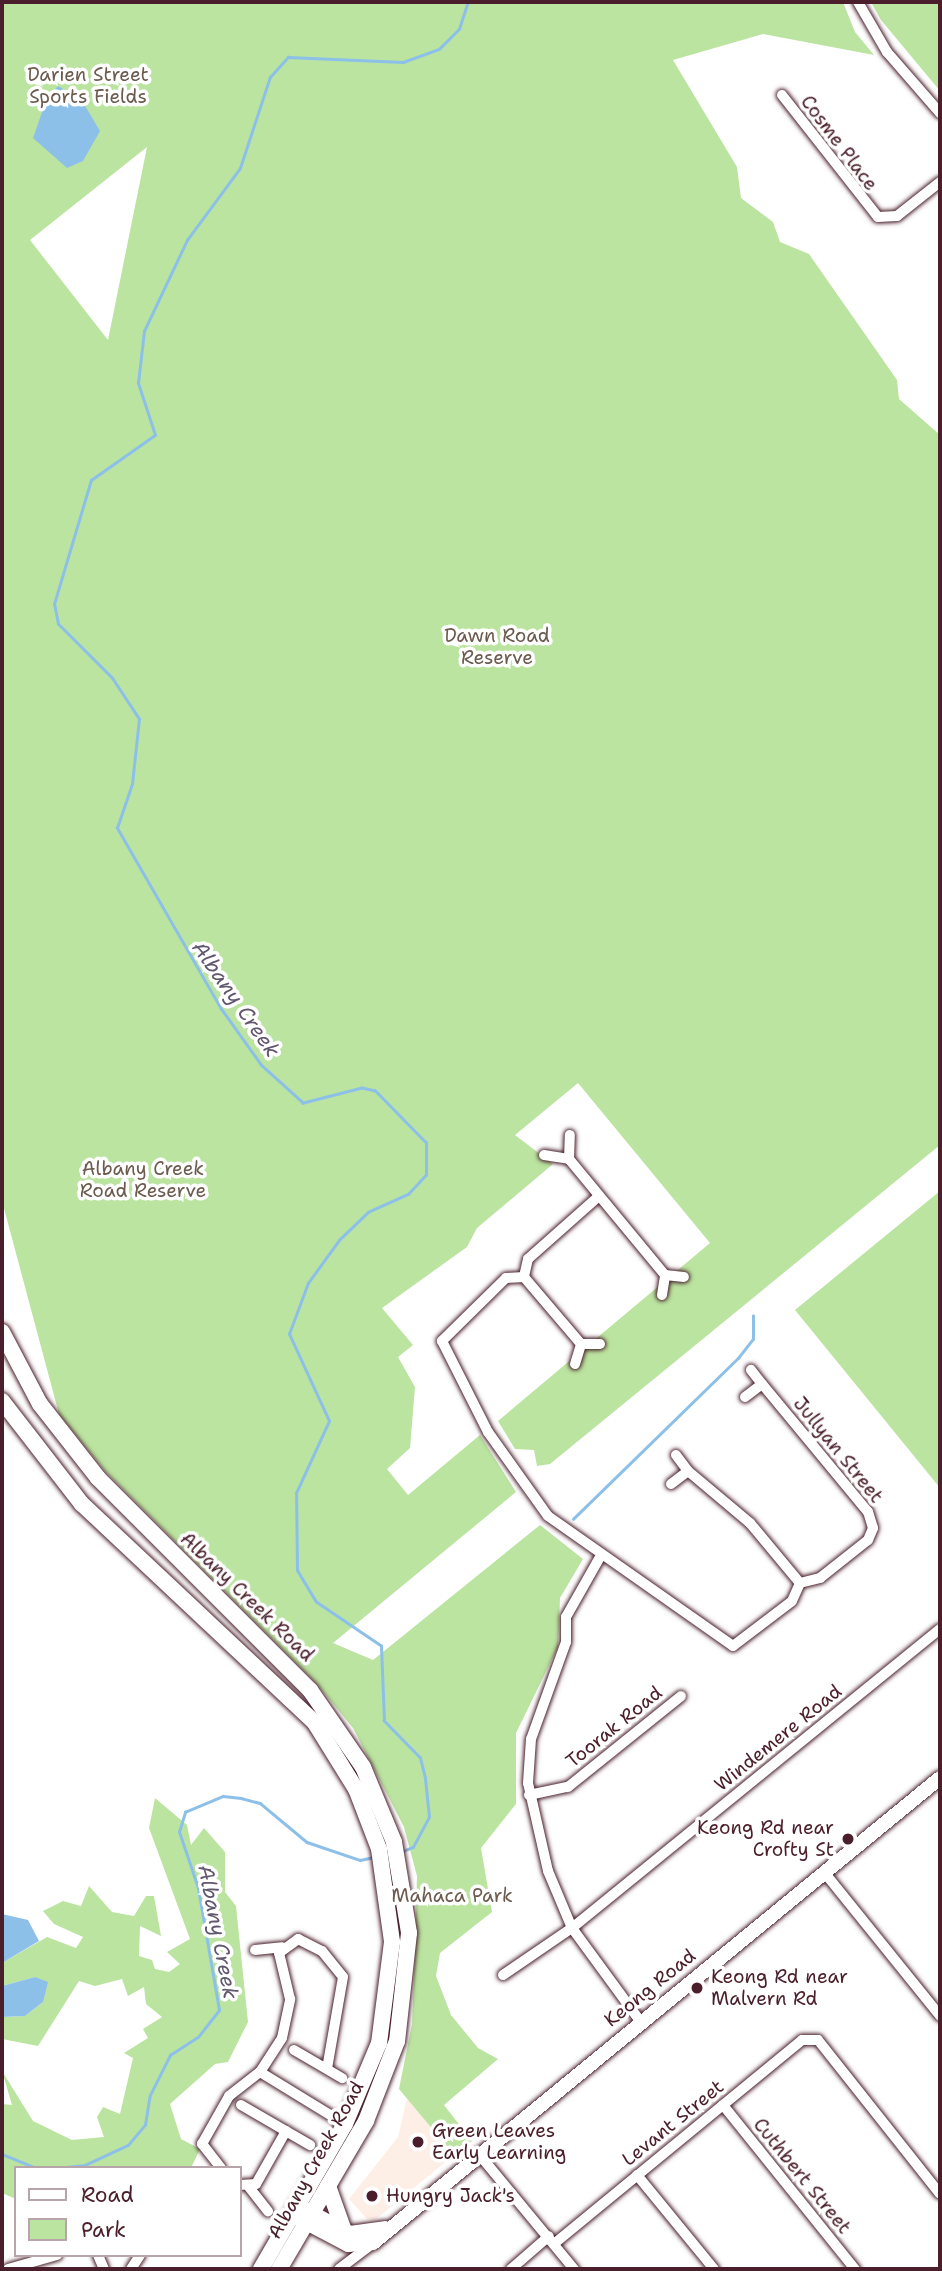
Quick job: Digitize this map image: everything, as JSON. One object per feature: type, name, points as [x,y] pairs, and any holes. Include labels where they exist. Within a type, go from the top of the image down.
[{"type":"main road","name":"Albany Creek Road","points":[[2,1332],[40,1404],[97,1478],[310,1690],[362,1767],[386,1845],[409,1933],[377,2096],[328,2186],[302,2214],[261,2269]]},
{"type":"main road","name":"Albany Creek Road","points":[[2,1401],[82,1504],[315,1723],[356,1789],[386,1845]]},
{"type":"main road","name":"Albany Creek Road","points":[[279,2269],[393,2018]]},
{"type":"main road","points":[[328,2186],[351,2237]]},
{"type":"street","points":[[858,2],[887,52],[940,113]]},
{"type":"street","name":"Cosme Place","points":[[782,95],[878,217],[897,216],[940,182]]},
{"type":"street","points":[[570,1135],[569,1159],[665,1275],[684,1277]]},
{"type":"street","points":[[544,1155],[569,1159]]},
{"type":"street","points":[[524,1277],[528,1259],[599,1196]]},
{"type":"street","points":[[662,1295],[665,1275]]},
{"type":"street","points":[[524,1277],[581,1344],[600,1344]]},
{"type":"street","points":[[524,1277],[506,1278],[442,1341],[488,1432],[523,1473],[532,1499],[600,1557],[566,1617],[566,1642],[531,1739],[530,1796],[548,1871],[572,1928],[640,2021]]},
{"type":"street","points":[[575,1364],[581,1344]]},
{"type":"street","name":"Jullyan Street","points":[[600,1557],[733,1646],[792,1601],[800,1583],[820,1578],[868,1540],[872,1519],[751,1370]]},
{"type":"street","points":[[745,1397],[762,1384]]},
{"type":"street","points":[[676,1455],[688,1471],[750,1522],[800,1583]]},
{"type":"street","points":[[671,1484],[688,1471]]},
{"type":"street","name":"Windemere Road","points":[[503,1975],[572,1928],[940,1629]]},
{"type":"street","name":"Toorak Road","points":[[530,1796],[568,1787],[681,1696]]},
{"type":"street","name":"Keong Road","points":[[340,2268],[478,2152],[940,1778]]},
{"type":"street","points":[[824,1872],[939,2013]]},
{"type":"street","points":[[255,1951],[308,1942],[343,1977],[327,2069]]},
{"type":"street","points":[[219,2166],[202,2144],[233,2091],[260,2072],[282,2038],[290,1999],[282,1947]]},
{"type":"street","name":"Levant Street","points":[[511,2269],[637,2175],[802,2040],[818,2040],[940,2194]]},
{"type":"street","points":[[294,2050],[342,2078]]},
{"type":"street","points":[[260,2072],[345,2124]]},
{"type":"street","points":[[241,2105],[310,2145]]},
{"type":"street","name":"Cuthbert Street","points":[[723,2105],[855,2269]]},
{"type":"street","points":[[268,2211],[244,2186],[286,2131]]},
{"type":"street","points":[[478,2152],[574,2269]]},
{"type":"street","points":[[637,2175],[714,2269]]},
{"type":"street","points":[[302,2214],[351,2237],[373,2243]]},
{"type":"street","name":"Keong Road","points":[[340,2268],[351,2237],[385,2228]]},
{"type":"street","points":[[8,2269],[50,2257]]},
{"type":"shaded area","points":[[407,2098],[454,2155],[375,2220],[367,2219],[349,2199],[398,2137]]},
{"type":"green space","name":"Dawn Road Reserve","points":[[2,2],[843,2],[855,32],[874,55],[763,34],[673,60],[737,167],[741,198],[773,222],[780,242],[809,254],[897,380],[899,399],[940,435],[940,1145],[550,1464],[537,1466],[534,1450],[515,1449],[498,1421],[710,1243],[578,1083],[515,1135],[553,1164],[477,1228],[467,1247],[382,1308],[413,1345],[398,1357],[415,1387],[410,1448],[387,1469],[408,1495],[480,1435],[516,1492],[333,1643],[373,1660],[540,1525],[583,1559],[560,1598],[558,1647],[516,1733],[516,1804],[481,1848],[492,1912],[440,1953],[436,1976],[451,2015],[478,2048],[498,2059],[444,2105],[472,2141],[454,2155],[399,2089],[412,2024],[417,1876],[404,1827],[353,1728],[316,1683],[105,1471],[59,1414],[2,1201]],"holes":[[[147,147],[108,340],[30,240]]]},
{"type":"green space","points":[[871,2],[940,2],[940,91],[881,20]]},
{"type":"green space","points":[[940,1191],[940,1488],[795,1310]]},
{"type":"green space","points":[[155,1798],[187,1825],[191,1845],[204,1828],[225,1852],[225,1892],[236,1906],[248,2022],[228,2062],[215,2064],[170,2104],[181,2139],[200,2149],[192,2166],[14,2166],[14,2198],[2,2193],[2,2104],[12,2105],[2,2071],[33,2121],[72,2140],[104,2137],[97,2117],[103,2107],[120,2114],[133,2058],[124,2053],[148,2038],[143,2029],[162,2017],[146,2004],[144,1987],[128,1996],[122,1979],[95,1986],[79,1981],[38,2046],[2,2039],[2,2017],[25,2016],[43,2002],[35,1977],[2,1986],[2,1963],[47,1937],[76,1948],[83,1937],[54,1924],[43,1911],[63,1901],[81,1906],[89,1886],[112,1912],[134,1916],[146,1896],[154,1896],[161,1936],[140,1926],[139,1956],[152,1960],[155,1969],[169,1972],[180,1964],[167,1952],[190,1939],[149,1828]]},
{"type":"water","points":[[58,86],[81,99],[100,131],[83,161],[67,168],[33,138],[47,98]]},
{"type":"water","points":[[2,1914],[28,1920],[39,1941],[2,1963]]},
{"type":"water","points":[[35,1977],[48,1982],[43,2002],[25,2016],[2,2017],[2,1986]]},
{"type":"waterway","name":"Albany Creek","points":[[401,1852],[413,1847],[429,1817],[420,1758],[384,1721],[381,1646],[316,1602],[297,1570],[296,1493],[329,1421],[289,1334],[308,1283],[339,1240],[368,1212],[408,1194],[426,1175],[426,1143],[375,1091],[362,1088],[303,1103],[261,1065],[221,1009],[117,828],[132,784],[139,719],[112,678],[58,624],[54,604],[91,480],[155,435],[138,383],[144,331],[187,240],[240,168],[270,77],[288,57],[403,62],[439,49],[459,29],[468,2]]},
{"type":"waterway","points":[[573,1519],[738,1358],[753,1339],[753,1316]]},
{"type":"waterway","name":"Albany Creek","points":[[75,2166],[85,2165],[128,2145],[145,2125],[150,2095],[170,2055],[198,2037],[219,2010],[198,1888],[179,1832],[185,1812],[223,1796],[241,1798],[260,1803],[307,1842],[360,1860],[374,1857]]},
{"type":"waterway","name":"Albany Creek","points":[[2,2154],[31,2166]]},
{"type":"place","name":"Keong Rd near Crofty St","points":[[848,1839]]},
{"type":"place","name":"Keong Rd near Malvern Rd","points":[[697,1988]]},
{"type":"place","name":"Green Leaves Early Learning","points":[[418,2142]]},
{"type":"place","name":"Hungry Jack's","points":[[372,2196]]},
{"type":"park label","name":"Darien Street Sports Fields","points":[[88,86]]},
{"type":"park label","name":"Albany Creek Road Reserve","points":[[143,1180]]},
{"type":"park label","name":"Mahaca Park","points":[[452,1896]]}]
